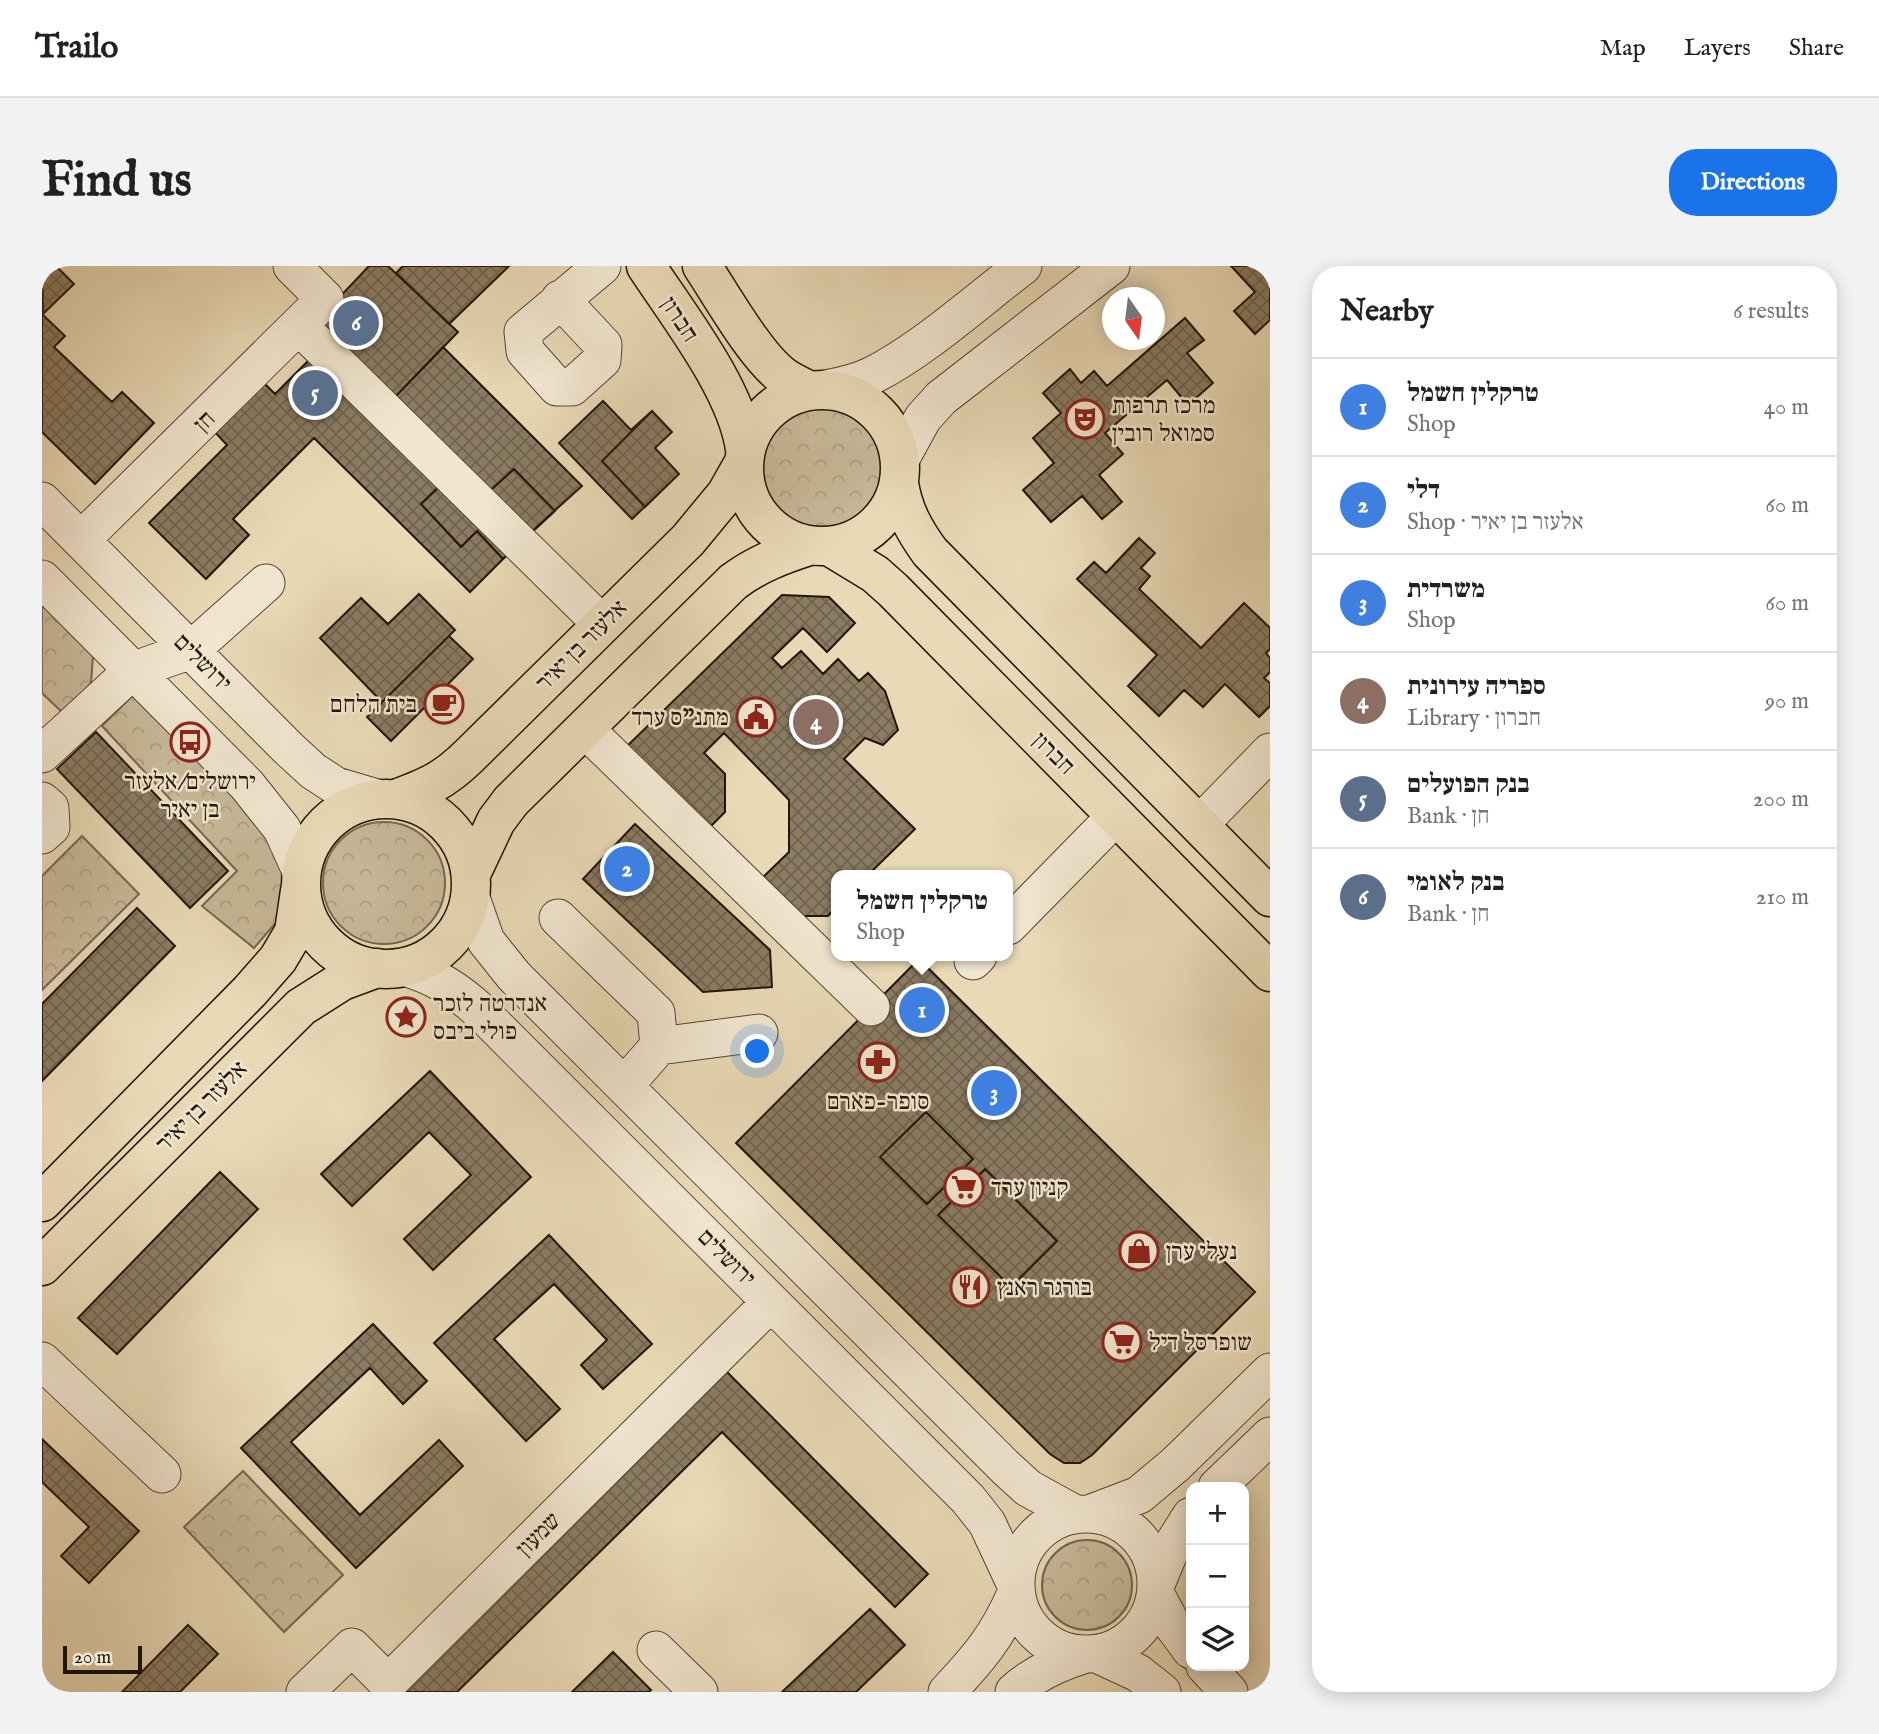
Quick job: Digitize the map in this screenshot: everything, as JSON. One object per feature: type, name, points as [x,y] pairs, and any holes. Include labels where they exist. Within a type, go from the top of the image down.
[{"type":"main road","name":"חברון","points":[[646,266],[716,373],[738,418],[744,456]]},
{"type":"main road","name":"חברון","points":[[702,266],[743,329],[782,376],[817,390]]},
{"type":"main road","points":[[819,546],[787,539],[768,526],[754,508],[745,486],[744,456],[752,432],[768,411],[790,395],[817,390],[848,393],[867,403],[883,418],[894,436],[902,502],[918,536],[930,552],[1270,897]]},
{"type":"main road","name":"אלעזר בן יאיר","points":[[388,799],[430,787],[447,776],[688,540],[712,514],[744,456]]},
{"type":"main road","points":[[471,885],[464,850],[442,819],[421,806],[388,799],[348,807],[328,821],[313,841],[301,880],[307,917],[324,942],[348,960],[390,967],[431,956],[453,936],[464,916],[471,885],[496,821],[511,801],[733,582],[776,556],[853,540],[874,527],[891,507],[900,470]]},
{"type":"main road","name":"חברון","points":[[819,546],[875,573],[893,590],[1270,972]]},
{"type":"main road","name":"אלעזר בן יאיר","points":[[42,1202],[250,991],[278,959],[294,932],[301,880]]},
{"type":"main road","name":"אלעזר בן יאיר","points":[[42,1266],[301,1007],[342,981],[390,967]]},
{"type":"street","name":"חן","points":[[81,540],[325,299],[292,266]]},
{"type":"street","points":[[560,299],[602,266]]},
{"type":"street","points":[[817,390],[848,384],[872,375],[938,331],[1023,266]]},
{"type":"street","points":[[900,470],[923,418],[941,398],[1111,266]]},
{"type":"street","points":[[299,326],[603,624]]},
{"type":"street","name":"ירושלים","points":[[42,501],[313,771],[336,786],[388,799]]},
{"type":"street","points":[[42,579],[247,785],[282,830],[301,880]]},
{"type":"street","points":[[42,754],[132,671],[191,650],[266,583]]},
{"type":"street","points":[[585,729],[871,1007]]},
{"type":"street","points":[[1199,825],[1270,752]]},
{"type":"street","points":[[42,801],[50,808],[51,827],[42,835]]},
{"type":"street","points":[[1013,921],[1116,816]]},
{"type":"street","name":"ירושלים","points":[[471,885],[486,941],[496,956],[1005,1467],[1028,1488],[1082,1514]]},
{"type":"street","points":[[558,918],[656,1013],[659,1046]]},
{"type":"street","name":"ירושלים","points":[[390,967],[429,974],[481,1012],[968,1499],[986,1523],[1015,1588]]},
{"type":"street","points":[[624,1086],[659,1046],[758,1033]]},
{"type":"street","name":"שמעון","points":[[305,1692],[352,1647],[388,1683],[771,1302]]},
{"type":"street","points":[[42,1361],[162,1474]]},
{"type":"street","points":[[947,1692],[982,1654],[1001,1627],[1015,1588],[1017,1567],[1032,1538],[1052,1523],[1139,1495],[1176,1464],[1270,1373]]},
{"type":"street","points":[[1222,1482],[1270,1436]]},
{"type":"street","points":[[1082,1514],[1110,1517],[1129,1528],[1143,1543],[1154,1562],[1157,1589],[1171,1623],[1186,1643]]},
{"type":"street","points":[[1014,1692],[1042,1671],[1060,1662],[1114,1649],[1142,1628],[1151,1612],[1172,1546],[1186,1524]]},
{"type":"street","points":[[1015,1588],[1021,1612],[1031,1629],[1045,1643],[1063,1651],[1090,1655],[1138,1673],[1162,1692]]},
{"type":"street","points":[[656,1650],[699,1692]]},
{"type":"street","points":[[1210,1671],[1229,1692]]},
{"type":"green space","points":[[821,408],[844,413],[864,426],[877,446],[882,469],[877,492],[864,512],[844,525],[821,530],[798,525],[778,512],[765,492],[760,469],[765,446],[778,426],[798,413]]},
{"type":"green space","points":[[42,597],[94,642],[91,683],[66,716],[42,693]]},
{"type":"green space","points":[[136,692],[268,829],[285,863],[286,893],[279,919],[254,948],[202,906],[237,871],[102,726]]},
{"type":"green space","points":[[384,822],[407,827],[427,840],[440,860],[445,883],[440,906],[427,926],[407,939],[384,944],[361,939],[341,926],[328,906],[323,883],[328,860],[341,840],[361,827]]},
{"type":"green space","points":[[82,836],[139,894],[42,990],[42,876]]},
{"type":"green space","points":[[243,1471],[343,1575],[284,1632],[184,1527]]},
{"type":"green space","points":[[1087,1540],[1104,1544],[1119,1553],[1128,1568],[1132,1585],[1128,1602],[1119,1617],[1104,1626],[1087,1630],[1070,1626],[1055,1617],[1046,1602],[1042,1585],[1046,1568],[1055,1553],[1070,1544]]},
{"type":"building","points":[[42,266],[49,269],[56,266],[74,284],[43,314]]},
{"type":"building","points":[[369,266],[388,266],[458,332],[394,398],[315,323]]},
{"type":"building","points":[[403,266],[509,266],[449,324],[396,273]]},
{"type":"building","points":[[1231,266],[1262,266],[1270,274],[1270,320],[1255,334],[1234,311],[1255,292]]},
{"type":"building","points":[[42,314],[65,336],[54,347],[112,402],[122,392],[154,423],[95,484],[42,432]]},
{"type":"building","points":[[1185,318],[1204,340],[1187,353],[1213,383],[1188,405],[1167,380],[1105,433],[1123,454],[1099,475],[1122,502],[1102,519],[1082,496],[1051,522],[1023,490],[1054,463],[1033,438],[1061,413],[1043,393],[1070,369],[1081,383],[1094,371],[1107,386],[1148,350],[1165,350],[1165,335]]},
{"type":"building","points":[[443,347],[582,486],[530,533],[394,398]]},
{"type":"building","points":[[315,354],[513,549],[470,592],[314,438],[233,519],[249,535],[206,579],[149,523],[227,445],[213,430],[262,381],[275,394]]},
{"type":"building","points":[[603,401],[631,430],[652,411],[672,432],[655,448],[679,474],[632,519],[559,443]]},
{"type":"building","points":[[652,411],[672,432],[655,448],[679,474],[645,507],[602,461]]},
{"type":"building","points":[[514,469],[555,511],[503,559],[477,531],[461,547],[421,504],[456,471],[482,498]]},
{"type":"building","points":[[1139,538],[1155,553],[1141,568],[1150,576],[1139,589],[1201,648],[1244,603],[1270,628],[1270,649],[1266,653],[1270,658],[1270,672],[1264,678],[1270,683],[1270,706],[1259,717],[1225,684],[1203,707],[1184,690],[1159,716],[1128,686],[1157,655],[1077,579],[1094,562],[1106,573]]},
{"type":"building","points":[[419,594],[455,630],[382,702],[320,638],[361,598],[388,624]]},
{"type":"building","points":[[782,595],[829,597],[855,623],[827,652],[803,628],[772,658],[782,668],[801,651],[823,674],[838,659],[859,681],[868,673],[885,691],[898,730],[883,745],[865,738],[844,759],[915,829],[873,870],[831,870],[831,913],[828,916],[791,916],[758,882],[789,852],[789,800],[724,733],[704,753],[725,774],[725,812],[702,835],[621,752]]},
{"type":"building","points":[[449,636],[473,659],[391,741],[367,717]]},
{"type":"building","points":[[96,732],[228,871],[190,908],[57,769]]},
{"type":"building","points":[[635,824],[770,950],[772,987],[703,992],[583,879]]},
{"type":"building","points":[[137,908],[175,946],[42,1081],[42,1004]]},
{"type":"building","name":"קניון ערד","points":[[917,961],[921,961],[1255,1292],[1092,1455],[1080,1463],[1064,1463],[1050,1454],[736,1143]]},
{"type":"building","points":[[430,1071],[531,1177],[433,1270],[404,1239],[471,1175],[429,1132],[352,1206],[321,1174]]},
{"type":"building","points":[[926,1112],[973,1159],[927,1204],[880,1157]]},
{"type":"building","points":[[985,1169],[1057,1241],[1011,1287],[938,1215]]},
{"type":"building","points":[[220,1172],[258,1209],[117,1354],[78,1318]]},
{"type":"building","points":[[549,1235],[652,1344],[603,1389],[581,1365],[607,1340],[554,1284],[494,1339],[560,1409],[526,1441],[434,1343]]},
{"type":"building","points":[[373,1324],[427,1381],[403,1404],[370,1368],[291,1442],[360,1515],[439,1440],[463,1466],[356,1568],[241,1448]]},
{"type":"building","points":[[725,1370],[928,1574],[895,1607],[722,1432],[457,1692],[396,1692]]},
{"type":"building","points":[[42,1439],[139,1531],[89,1583],[61,1556],[89,1527],[42,1482]]},
{"type":"building","points":[[870,1609],[905,1645],[856,1692],[782,1692]]},
{"type":"building","points":[[188,1625],[218,1654],[180,1692],[122,1692]]},
{"type":"building","points":[[613,1652],[651,1690],[649,1692],[572,1692]]},
{"type":"place","name":"בנק לאומי","points":[[356,323]]},
{"type":"place","name":"בנק הפועלים","points":[[315,393]]},
{"type":"place","name":"מרכז תרבות סמואל רובין","points":[[1085,419]]},
{"type":"place","name":"בית הלחם","points":[[444,704]]},
{"type":"place","name":"מתנ\"ס ערד","points":[[756,717]]},
{"type":"place","name":"ספריה עירונית","points":[[816,722]]},
{"type":"place","name":"ירושלים/אלעזר בן יאיר","points":[[190,742]]},
{"type":"place","name":"דלי","points":[[627,869]]},
{"type":"place","name":"טרקלין חשמל","points":[[922,1010]]},
{"type":"place","name":"אנדרטה לזכר פולי ביבס","points":[[406,1017]]},
{"type":"place","name":"סופר-פארם","points":[[878,1062]]},
{"type":"place","name":"משרדית","points":[[994,1093]]},
{"type":"place","name":"קניון ערד","points":[[964,1187]]},
{"type":"place","name":"נעלי ערן","points":[[1139,1251]]},
{"type":"place","name":"בורגר ראנץ","points":[[970,1287]]},
{"type":"place","name":"שופרסל דיל","points":[[1122,1342]]}]
